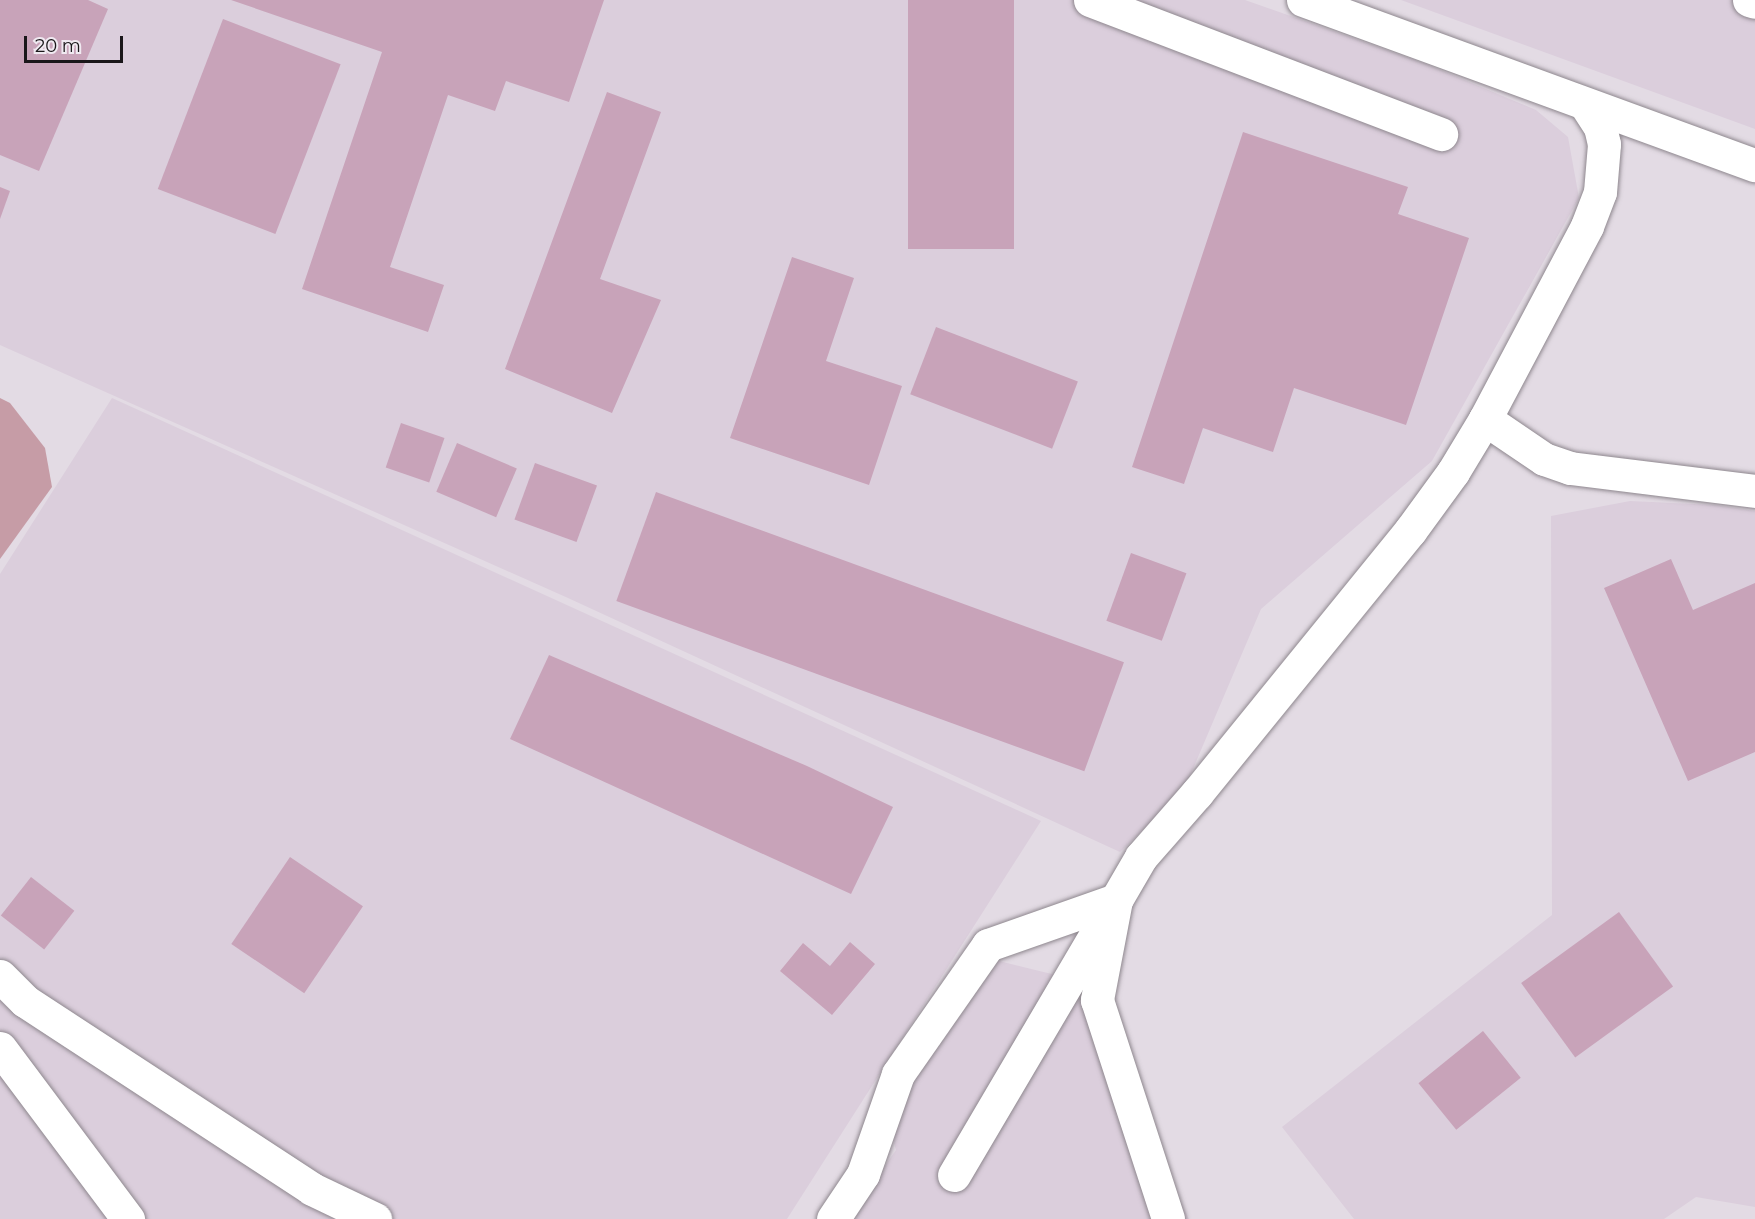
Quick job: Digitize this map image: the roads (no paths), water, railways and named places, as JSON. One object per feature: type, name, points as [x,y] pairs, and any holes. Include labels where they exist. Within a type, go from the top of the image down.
[{"type":"street","points":[[1090,0],[1441,134]]},
{"type":"street","points":[[1303,0],[1755,165]]},
{"type":"street","points":[[1749,0],[1755,2]]},
{"type":"street","points":[[954,1175],[1141,857],[1197,793],[1410,531],[1453,472],[1485,419],[1587,226],[1600,192],[1604,144],[1600,127],[1585,104]]},
{"type":"street","points":[[1485,419],[1544,459],[1570,468],[1755,491]]},
{"type":"street","points":[[1116,900],[1097,1000],[1163,1212]]},
{"type":"street","points":[[833,1219],[863,1174],[898,1074],[988,945],[1116,900]]},
{"type":"street","points":[[0,976],[25,1001],[312,1190],[375,1219]]},
{"type":"street","points":[[0,1048],[128,1219]]}]
